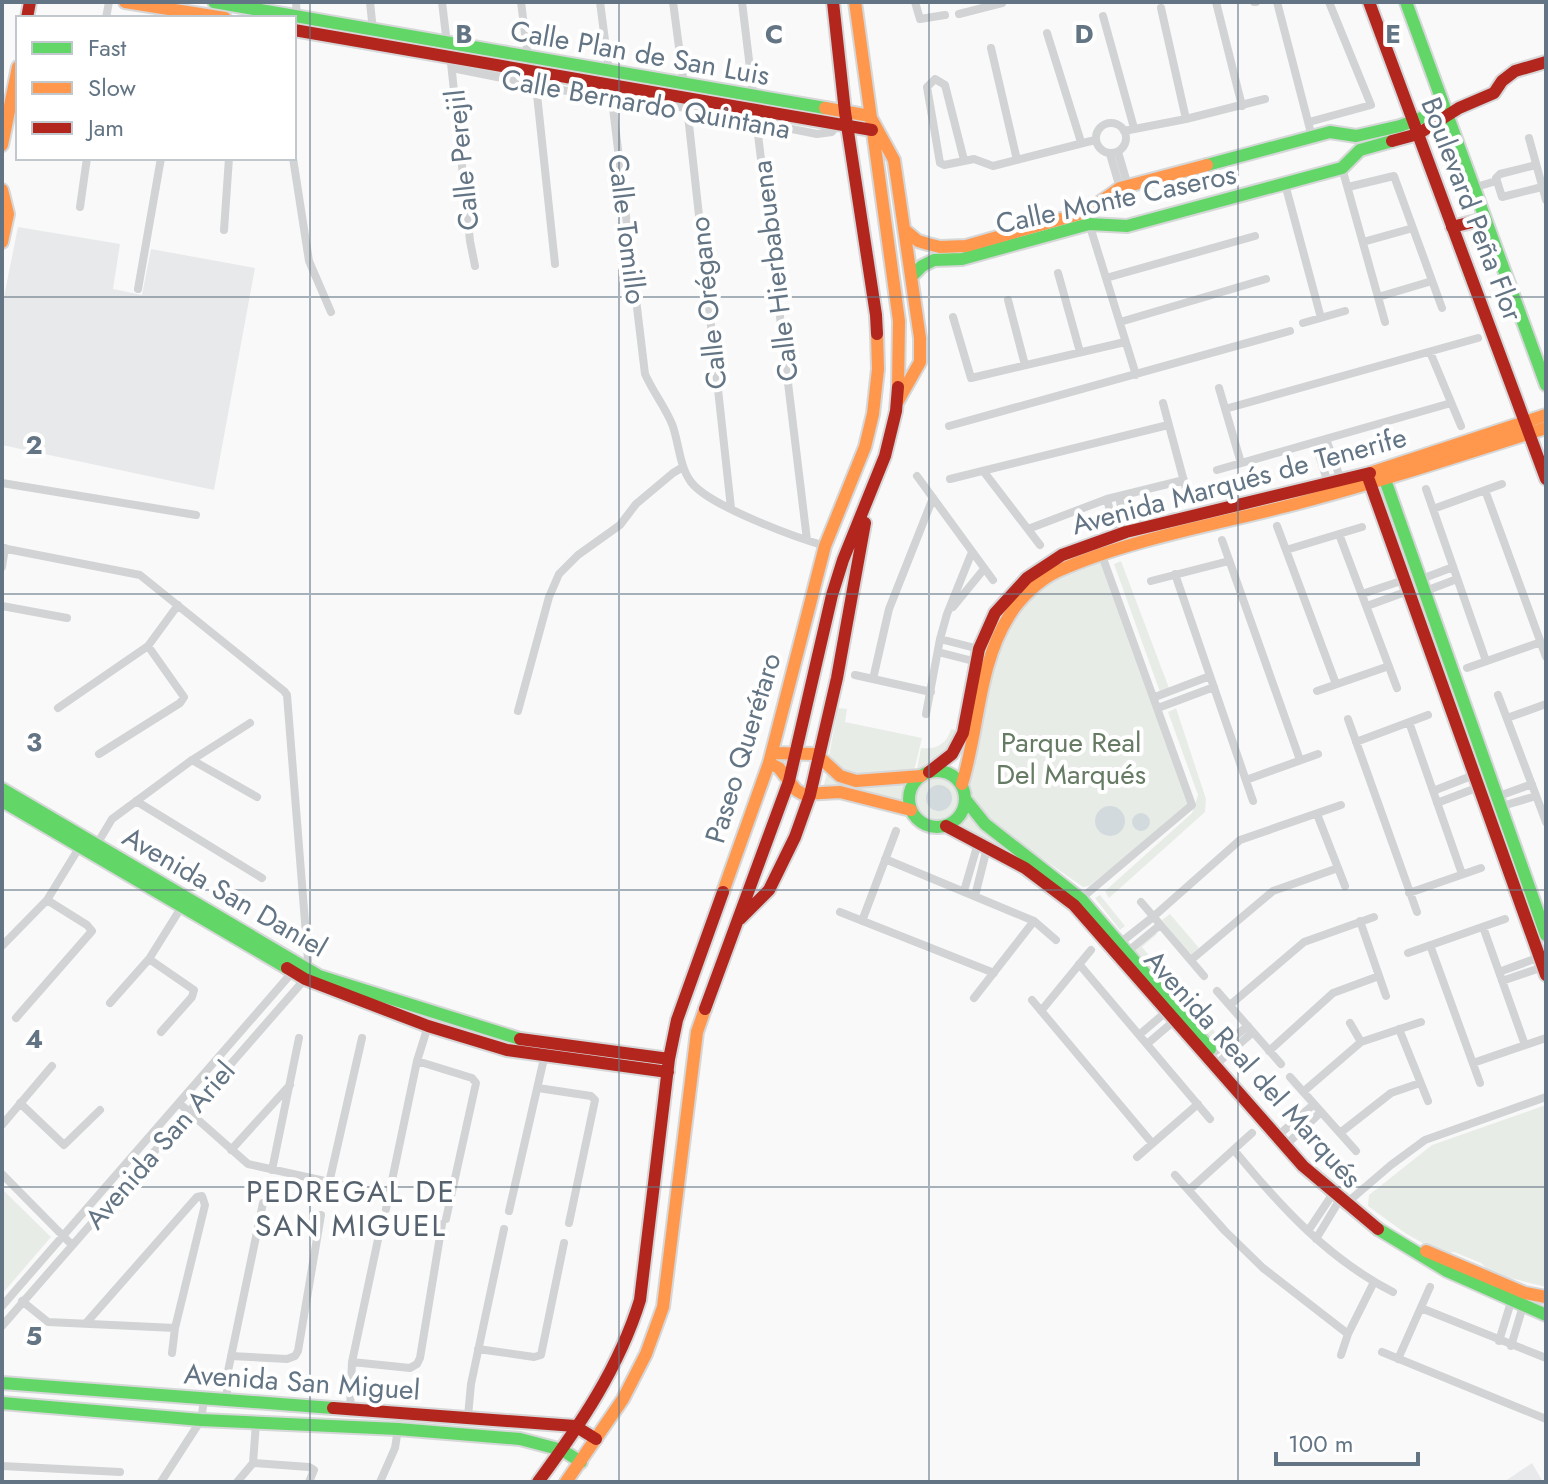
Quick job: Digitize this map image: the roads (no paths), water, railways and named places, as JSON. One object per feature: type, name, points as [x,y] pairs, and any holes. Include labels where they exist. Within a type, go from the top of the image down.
[{"type":"street","points":[[125,2],[204,16]]},
{"type":"street","name":"Calle Plan de San Luis","points":[[214,2],[264,14]]},
{"type":"street","points":[[296,2],[296,23]]},
{"type":"street","points":[[370,2],[373,31]]},
{"type":"street","name":"Calle Perejil","points":[[442,2],[475,266]]},
{"type":"street","points":[[521,2],[536,85],[555,264]]},
{"type":"street","name":"Calle Tomillo","points":[[600,2],[645,374],[670,420],[683,467]]},
{"type":"street","name":"Calle Orégano","points":[[673,2],[731,508]]},
{"type":"street","name":"Calle Hierbabuena","points":[[742,2],[807,540]]},
{"type":"street","name":"Paseo Querétaro","points":[[538,1482],[562,1450],[619,1359],[632,1331],[640,1300],[668,1065],[677,1020],[771,758],[825,546],[865,447],[873,414],[878,369],[876,315],[842,126],[845,112],[833,2]]},
{"type":"street","name":"Paseo Querétaro","points":[[566,1482],[639,1371],[653,1341],[663,1307],[697,1032],[789,781],[832,595],[885,456],[896,403],[899,321],[855,2]]},
{"type":"street","points":[[915,2],[920,19],[945,15]]},
{"type":"street","points":[[1216,2],[1242,106]]},
{"type":"street","points":[[1277,2],[1312,137]]},
{"type":"street","points":[[1309,122],[1368,107],[1371,102],[1329,2]]},
{"type":"street","name":"Boulevard Peña Flor","points":[[1369,2],[1546,479]]},
{"type":"street","name":"Boulevard Peña Flor","points":[[1406,2],[1546,385]]},
{"type":"street","points":[[959,14],[981,5],[1002,3]]},
{"type":"street","points":[[1161,8],[1186,119]]},
{"type":"street","points":[[1103,16],[1129,130],[1126,139],[1114,153]]},
{"type":"street","name":"Calle Plan de San Luis","points":[[296,23],[373,31],[449,56]]},
{"type":"street","name":"Calle Plan de San Luis","points":[[296,23],[449,56],[530,64],[609,77],[685,96],[872,130]]},
{"type":"street","points":[[1047,33],[1081,142]]},
{"type":"street","points":[[991,48],[1017,160]]},
{"type":"street","name":"Calle Bernardo Quintana","points":[[449,56],[536,85],[610,97],[685,96],[755,109]]},
{"type":"street","name":"Calle Monte Caseros","points":[[905,230],[918,241],[940,247],[966,246],[1087,218],[1127,226],[1342,168],[1360,150],[1494,93],[1502,81],[1515,71],[1546,62]]},
{"type":"street","points":[[2,145],[16,77]]},
{"type":"street","points":[[964,160],[945,85],[935,79],[927,87],[940,163],[980,159],[993,166],[1095,140]]},
{"type":"street","points":[[1114,153],[1098,147],[1095,140],[1102,125],[1110,123],[1129,130],[1265,99]]},
{"type":"street","name":"Calle Plan de San Luis","points":[[755,109],[845,112],[870,116]]},
{"type":"street","points":[[870,116],[894,160],[920,338],[920,362],[896,403]]},
{"type":"street","name":"Calle Monte Caseros","points":[[913,275],[934,260],[962,259],[1087,218],[1124,187],[1330,132],[1356,136],[1415,128]]},
{"type":"street","points":[[1356,136],[1360,150]]},
{"type":"street","points":[[1529,138],[1546,200]]},
{"type":"street","points":[[1114,153],[1124,187]]},
{"type":"street","points":[[80,207],[87,160]]},
{"type":"street","points":[[138,289],[161,160]]},
{"type":"street","points":[[224,230],[229,160]]},
{"type":"street","points":[[293,160],[309,261],[331,312]]},
{"type":"street","points":[[1473,188],[1536,165]]},
{"type":"street","points":[[1342,168],[1385,322]]},
{"type":"street","points":[[1348,187],[1394,176],[1442,308]]},
{"type":"street","points":[[1497,178],[1502,197],[1542,187]]},
{"type":"street","points":[[1285,184],[1321,318]]},
{"type":"street","points":[[2,190],[8,214],[2,242]]},
{"type":"street","points":[[1087,218],[1136,375]]},
{"type":"street","points":[[1452,227],[1484,219]]},
{"type":"street","points":[[1363,242],[1413,228]]},
{"type":"street","points":[[1106,278],[1255,236]]},
{"type":"street","points":[[1058,273],[1080,352]]},
{"type":"street","points":[[1120,322],[1266,279]]},
{"type":"street","points":[[1378,297],[1432,281]]},
{"type":"street","points":[[1008,300],[1025,365]]},
{"type":"street","points":[[1303,323],[1345,311]]},
{"type":"street","points":[[953,317],[971,378],[1125,342]]},
{"type":"street","points":[[949,426],[1290,331]]},
{"type":"street","points":[[1225,409],[1478,338]]},
{"type":"street","points":[[1430,352],[1461,426]]},
{"type":"street","points":[[1219,388],[1241,463]]},
{"type":"street","points":[[1163,403],[1189,500]]},
{"type":"street","points":[[1217,470],[1451,403]]},
{"type":"street","name":"Avenida Marqués de Tenerife","points":[[925,774],[952,754],[963,733],[978,656],[995,613],[1027,578],[1062,555],[1383,476],[1528,428],[1546,415]]},
{"type":"street","points":[[950,479],[1168,425]]},
{"type":"street","name":"Avenida Marqués de Tenerife","points":[[1528,428],[1546,428]]},
{"type":"street","points":[[1326,439],[1335,481]]},
{"type":"street","points":[[1315,442],[1335,481]]},
{"type":"street","points":[[518,711],[549,597],[559,574],[578,555],[620,525],[636,504],[683,467],[700,492],[825,546]]},
{"type":"street","points":[[984,472],[1040,545]]},
{"type":"street","points":[[917,476],[993,580]]},
{"type":"street","points":[[1383,476],[1421,586],[1476,781],[1543,967],[1500,976]]},
{"type":"street","points":[[1028,529],[1107,499],[1184,480]]},
{"type":"street","points":[[1368,480],[1406,585],[1497,802],[1546,935]]},
{"type":"street","name":"Avenida Marqués de Tenerife","points":[[962,784],[991,653],[1009,615],[1023,598],[1054,573],[1121,534],[1335,481],[1368,480]]},
{"type":"street","points":[[2,483],[196,515]]},
{"type":"street","points":[[1433,509],[1502,484]]},
{"type":"street","points":[[1426,489],[1486,661]]},
{"type":"street","points":[[1485,490],[1546,657]]},
{"type":"street","points":[[1119,496],[1121,534]]},
{"type":"street","points":[[735,924],[769,890],[795,837],[810,795],[820,757],[869,497]]},
{"type":"street","points":[[873,679],[889,609],[933,498]]},
{"type":"street","points":[[1107,499],[1121,534]]},
{"type":"street","points":[[1277,526],[1336,684]]},
{"type":"street","points":[[1286,550],[1362,527]]},
{"type":"street","points":[[1339,534],[1397,688]]},
{"type":"street","points":[[1222,540],[1300,760]]},
{"type":"street","points":[[2,567],[3,548],[140,575],[287,695],[302,969]]},
{"type":"street","points":[[1078,902],[1192,805],[1099,548]]},
{"type":"street","points":[[926,714],[947,614],[972,552]]},
{"type":"street","points":[[1151,581],[1229,561]]},
{"type":"street","points":[[1421,586],[1453,567]]},
{"type":"street","points":[[947,614],[984,569]]},
{"type":"street","points":[[1175,574],[1253,801]]},
{"type":"street","points":[[1421,586],[1457,579]]},
{"type":"street","points":[[1362,594],[1406,585]]},
{"type":"street","points":[[1367,606],[1406,585]]},
{"type":"street","points":[[58,708],[148,646],[178,605]]},
{"type":"street","points":[[2,606],[67,618]]},
{"type":"street","points":[[940,639],[978,656]]},
{"type":"street","points":[[1467,668],[1541,642]]},
{"type":"street","points":[[99,754],[180,703],[184,697],[148,646]]},
{"type":"street","points":[[938,652],[978,656]]},
{"type":"street","points":[[1317,691],[1389,666]]},
{"type":"street","points":[[855,675],[931,692]]},
{"type":"street","points":[[1155,697],[1210,676]]},
{"type":"street","points":[[1158,708],[1214,687]]},
{"type":"street","points":[[1498,695],[1546,822]]},
{"type":"street","points":[[1507,718],[1546,704]]},
{"type":"street","points":[[1356,742],[1428,715]]},
{"type":"street","points":[[1348,719],[1417,912]]},
{"type":"street","points":[[1409,722],[1462,874]]},
{"type":"street","points":[[2,946],[47,900],[112,819],[192,760],[250,723]]},
{"type":"street","points":[[771,758],[811,753],[820,757],[840,776],[856,781],[941,771],[953,775],[962,784],[964,810],[959,818],[946,826],[932,827],[920,821],[911,810],[910,791],[925,774]]},
{"type":"street","points":[[1246,780],[1318,754]]},
{"type":"street","points":[[771,758],[796,790],[810,795],[840,792],[911,810]]},
{"type":"street","points":[[192,760],[257,797]]},
{"type":"street","points":[[1433,791],[1476,781]]},
{"type":"street","points":[[1437,803],[1476,781]]},
{"type":"street","points":[[1497,802],[1532,784]]},
{"type":"street","name":"Avenida San Daniel","points":[[2,789],[88,846]]},
{"type":"street","points":[[1497,802],[1536,796]]},
{"type":"street","name":"Avenida Real del Marqués","points":[[965,799],[985,824],[1078,902],[1124,947],[1340,1199],[1393,1234],[1443,1259],[1525,1293],[1546,1297]]},
{"type":"street","name":"Avenida San Daniel","points":[[2,801],[88,846],[302,969],[428,1026],[668,1065]]},
{"type":"street","points":[[136,801],[262,878]]},
{"type":"street","points":[[1124,947],[1240,840],[1341,805]]},
{"type":"street","points":[[1317,814],[1345,886]]},
{"type":"street","name":"Avenida Real del Marqués","points":[[946,826],[1078,902],[1170,1017],[1303,1166],[1340,1199],[1400,1244],[1461,1280],[1546,1315]]},
{"type":"street","points":[[862,921],[896,831]]},
{"type":"street","points":[[964,891],[982,846]]},
{"type":"street","points":[[975,896],[982,846]]},
{"type":"street","points":[[885,859],[1034,921],[1056,940]]},
{"type":"street","points":[[1191,960],[1273,891],[1338,868]]},
{"type":"street","points":[[1409,893],[1481,868]]},
{"type":"street","points":[[16,1018],[92,931],[47,900]]},
{"type":"street","points":[[1141,902],[1204,976]]},
{"type":"street","points":[[110,1003],[149,959],[185,903]]},
{"type":"street","points":[[840,912],[994,973]]},
{"type":"street","points":[[1230,1005],[1304,942],[1374,917]]},
{"type":"street","points":[[1408,953],[1505,919]]},
{"type":"street","points":[[974,998],[1034,921]]},
{"type":"street","points":[[1360,921],[1386,996]]},
{"type":"street","points":[[1124,947],[1160,925]]},
{"type":"street","points":[[1483,927],[1525,1045]]},
{"type":"street","points":[[1430,945],[1480,1083]]},
{"type":"street","points":[[1041,1011],[1091,950]]},
{"type":"street","points":[[149,959],[194,990],[192,997],[161,1032]]},
{"type":"street","points":[[1079,964],[1210,1119]]},
{"type":"street","name":"Avenida San Daniel","points":[[302,969],[507,1050],[668,1065]]},
{"type":"street","name":"Avenida San Ariel","points":[[2,1306],[179,1103],[302,969]]},
{"type":"street","name":"Avenida San Ariel","points":[[2,1326],[188,1112],[302,969]]},
{"type":"street","points":[[1269,1051],[1333,993],[1379,976]]},
{"type":"street","points":[[1217,991],[1281,1064]]},
{"type":"street","points":[[1032,1000],[1152,1143]]},
{"type":"street","points":[[1139,1035],[1170,1017]]},
{"type":"street","points":[[1147,1044],[1170,1017]]},
{"type":"street","points":[[1303,1092],[1361,1042],[1421,1022]]},
{"type":"street","points":[[1350,1023],[1361,1042]]},
{"type":"street","points":[[350,1410],[352,1362],[417,1061],[428,1026]]},
{"type":"street","points":[[1216,1057],[1250,1029]]},
{"type":"street","points":[[1399,1029],[1428,1101]]},
{"type":"street","points":[[272,1170],[299,1038]]},
{"type":"street","points":[[329,1183],[362,1038]]},
{"type":"street","points":[[1473,1063],[1546,1038]]},
{"type":"street","points":[[509,1211],[545,1054]]},
{"type":"street","points":[[352,1362],[410,1368],[417,1364],[444,1222],[476,1083],[472,1078],[417,1061]]},
{"type":"street","points":[[2,1125],[52,1066]]},
{"type":"street","points":[[1290,1077],[1356,1151]]},
{"type":"street","points":[[1340,1133],[1391,1093],[1420,1083]]},
{"type":"street","points":[[231,1150],[290,1085]]},
{"type":"street","points":[[538,1088],[591,1096],[595,1100],[569,1223]]},
{"type":"street","points":[[1308,1231],[1340,1199],[1425,1140],[1546,1097]]},
{"type":"street","points":[[20,1103],[64,1145],[100,1110]]},
{"type":"street","points":[[179,1103],[248,1164],[352,1187]]},
{"type":"street","points":[[1137,1157],[1198,1104]]},
{"type":"street","points":[[1285,1138],[1314,1104]]},
{"type":"street","points":[[1285,1138],[1321,1112]]},
{"type":"street","points":[[1189,1190],[1252,1133]]},
{"type":"street","points":[[1234,1150],[1316,1239],[1374,1282],[1393,1292]]},
{"type":"street","points":[[2,1174],[72,1245]]},
{"type":"street","points":[[1175,1175],[1263,1268],[1348,1334]]},
{"type":"street","points":[[87,1322],[197,1197],[202,1196],[205,1205],[175,1328],[172,1353]]},
{"type":"street","points":[[1316,1239],[1340,1199]]},
{"type":"street","points":[[227,1401],[226,1380],[263,1203]]},
{"type":"street","points":[[231,1356],[287,1359],[295,1356],[321,1215]]},
{"type":"street","points":[[468,1416],[478,1349],[504,1229]]},
{"type":"street","points":[[478,1349],[534,1357],[541,1355],[564,1243]]},
{"type":"street","points":[[1341,1355],[1374,1282]]},
{"type":"street","points":[[1398,1359],[1430,1287]]},
{"type":"street","points":[[22,1301],[48,1322],[175,1328]]},
{"type":"street","points":[[1499,1341],[1517,1304]]},
{"type":"street","points":[[1511,1346],[1517,1304]]},
{"type":"street","points":[[1421,1308],[1546,1358]]},
{"type":"street","points":[[1382,1352],[1546,1419]]},
{"type":"street","name":"Avenida San Miguel","points":[[2,1383],[575,1426],[596,1439]]},
{"type":"street","points":[[161,1482],[201,1420],[204,1400]]},
{"type":"street","name":"Avenida San Miguel","points":[[2,1403],[201,1420],[398,1429],[520,1439],[562,1450],[581,1462]]},
{"type":"street","points":[[237,1482],[253,1463],[256,1423]]},
{"type":"street","points":[[380,1482],[395,1448],[398,1429]]},
{"type":"street","points":[[253,1463],[309,1467],[314,1470],[309,1482]]},
{"type":"street","points":[[2,1466],[120,1472]]},
{"type":"district","name":"PEDREGAL DE SAN MIGUEL","points":[[351,1208]]},
{"type":"park label","name":"Parque Real Del Marqués","points":[[1071,758]]}]
